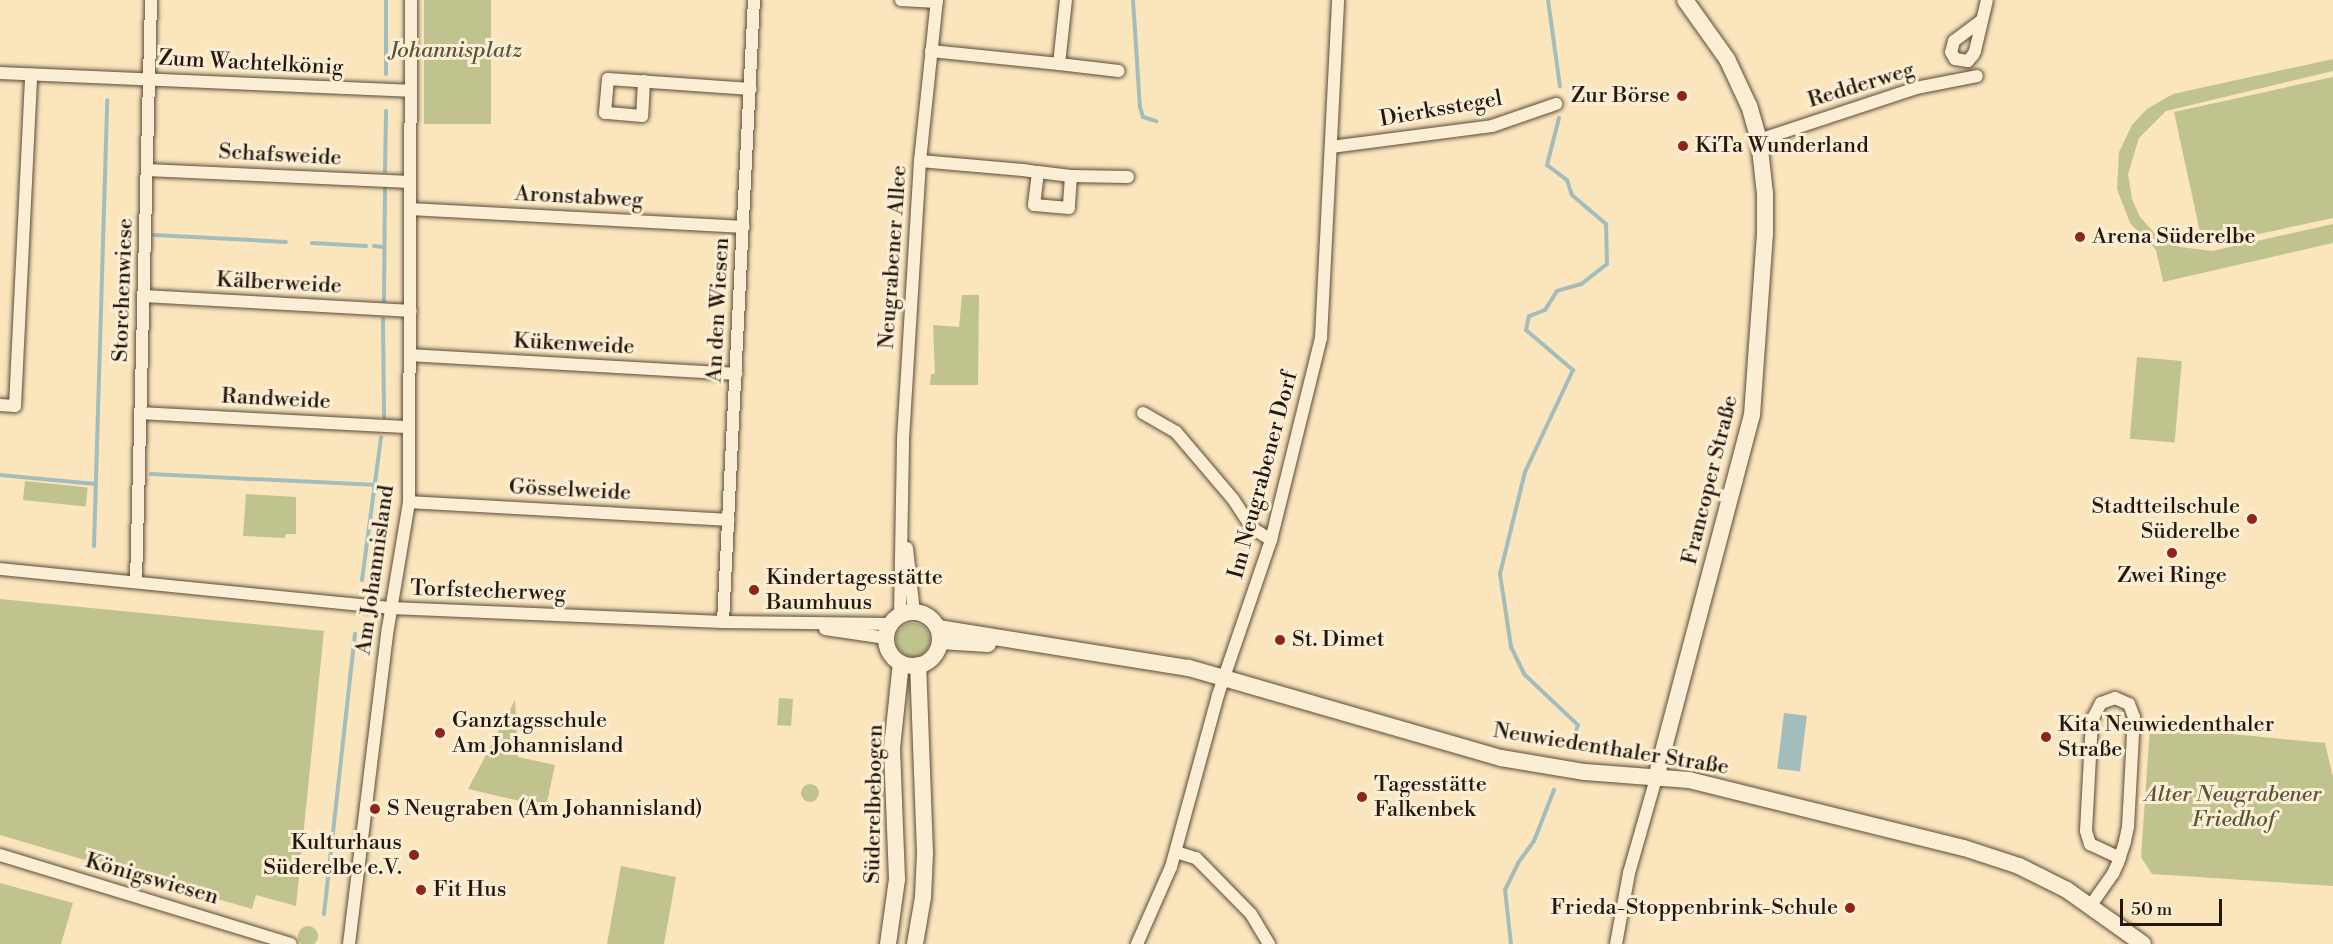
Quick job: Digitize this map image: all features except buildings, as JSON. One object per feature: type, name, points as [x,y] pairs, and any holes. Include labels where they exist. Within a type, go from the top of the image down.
[{"type":"main road","name":"Francoper Straße","points":[[1656,778],[1752,415],[1765,234],[1765,194],[1759,140],[1739,80],[1685,0]]},
{"type":"main road","points":[[898,622],[929,616],[939,635],[933,657],[910,664]]},
{"type":"main road","name":"Süderelbebogen","points":[[898,622],[890,653],[910,664]]},
{"type":"main road","name":"Neuwiedenthaler Straße","points":[[939,635],[1054,645],[1157,661],[1224,677],[1501,758],[1656,778],[1746,793],[1991,856],[2046,879],[2091,905],[2143,944]]},
{"type":"main road","name":"Süderelbebogen","points":[[888,944],[897,879],[892,748],[910,664]]},
{"type":"main road","name":"Süderelbebogen","points":[[910,664],[925,852],[915,944]]},
{"type":"street","name":"Storchenwiese","points":[[136,582],[151,0]]},
{"type":"street","points":[[409,92],[411,0]]},
{"type":"street","name":"An den Wiesen","points":[[723,622],[754,0]]},
{"type":"street","points":[[901,0],[937,1]]},
{"type":"street","points":[[1059,64],[1066,0]]},
{"type":"street","name":"Im Neugrabener Dorf","points":[[1137,944],[1176,852],[1224,677],[1271,540],[1321,338],[1338,0]]},
{"type":"street","points":[[1982,20],[1987,0]]},
{"type":"street","name":"Neugrabener Allee","points":[[898,622],[903,439],[920,161],[937,1]]},
{"type":"street","points":[[931,51],[1119,71]]},
{"type":"street","name":"Zum Wachtelkönig","points":[[0,73],[409,92]]},
{"type":"street","points":[[0,405],[15,406],[31,74]]},
{"type":"street","name":"Redderweg","points":[[1759,140],[1916,88],[1977,76]]},
{"type":"street","points":[[644,81],[751,89]]},
{"type":"street","name":"Am Johannisland","points":[[349,944],[391,608],[409,502],[411,209],[409,92]]},
{"type":"street","name":"Dierksstegel","points":[[1331,147],[1492,126],[1556,104]]},
{"type":"street","points":[[920,161],[1071,176],[1128,177]]},
{"type":"street","name":"Schafsweide","points":[[147,170],[410,182]]},
{"type":"street","points":[[1038,172],[1034,205],[1069,208],[1071,176]]},
{"type":"street","name":"Aronstabweg","points":[[411,209],[744,227]]},
{"type":"street","name":"Kälberweide","points":[[145,296],[411,311]]},
{"type":"street","name":"Kükenweide","points":[[410,355],[736,374]]},
{"type":"street","name":"Randweide","points":[[140,413],[409,427]]},
{"type":"street","points":[[1143,413],[1176,432],[1233,499],[1252,528],[1271,540]]},
{"type":"street","name":"Gösselweide","points":[[409,502],[728,520]]},
{"type":"street","name":"Torfstecherweg","points":[[0,569],[391,608],[723,622],[797,624],[898,622]]},
{"type":"street","points":[[2091,905],[2111,878],[2120,858],[2128,827],[2134,717],[2129,704],[2115,698],[2101,703],[2093,713],[2086,831],[2090,844],[2120,858]]},
{"type":"street","name":"Francoper Straße","points":[[1616,944],[1629,873],[1656,778]]},
{"type":"street","points":[[1176,852],[1196,858],[1251,914],[1269,944]]},
{"type":"street","name":"Königswiesen","points":[[0,855],[291,944]]},
{"type":"green space","name":"Johannisplatz","points":[[424,0],[491,0],[491,124],[424,124]]},
{"type":"green space","points":[[2333,59],[2333,71],[2166,111],[2139,138],[2128,174],[2132,199],[2140,217],[2157,236],[2180,247],[2212,251],[2333,224],[2333,243],[2163,282],[2156,250],[2130,223],[2117,189],[2119,152],[2132,125],[2147,109],[2173,94]]},
{"type":"green space","points":[[2333,77],[2333,218],[2203,246],[2174,112]]},
{"type":"green space","points":[[962,295],[979,295],[978,385],[930,385],[931,374],[935,374],[933,325],[959,327]]},
{"type":"green space","points":[[2137,357],[2182,361],[2175,443],[2130,439]]},
{"type":"green space","points":[[25,481],[88,488],[86,506],[23,500]]},
{"type":"green space","points":[[246,494],[296,497],[296,534],[286,534],[285,538],[243,536]]},
{"type":"green space","points":[[0,599],[324,631],[296,906],[256,895],[252,909],[0,835]]},
{"type":"green space","points":[[913,623],[925,628],[930,640],[925,652],[913,657],[901,652],[896,640],[901,628]]},
{"type":"green space","points":[[779,698],[793,699],[791,726],[777,725]]},
{"type":"green space","points":[[515,700],[518,757],[555,765],[546,807],[468,789]]},
{"type":"green space","name":"Alter Neugrabener Friedhof","points":[[2150,726],[2325,743],[2333,777],[2333,886],[2152,874],[2141,857]]},
{"type":"green space","points":[[810,784],[816,787],[819,793],[816,799],[810,802],[804,799],[801,793],[804,787]]},
{"type":"green space","points":[[621,866],[676,877],[664,944],[607,944]]},
{"type":"green space","points":[[0,883],[73,903],[61,944],[0,944]]},
{"type":"green space","points":[[308,926],[315,929],[318,936],[315,943],[308,946],[301,943],[298,936],[301,929]]},
{"type":"water","points":[[1784,713],[1807,716],[1800,771],[1777,769]]},
{"type":"waterway","points":[[386,0],[386,74]]},
{"type":"waterway","points":[[1133,0],[1140,107],[1143,117],[1156,121]]},
{"type":"waterway","points":[[1548,0],[1560,86]]},
{"type":"waterway","points":[[94,546],[107,100]]},
{"type":"waterway","points":[[385,171],[386,111]]},
{"type":"waterway","points":[[1559,118],[1547,165],[1567,180],[1572,195],[1606,224],[1607,264],[1581,284],[1557,291],[1545,310],[1529,316],[1526,330],[1573,370],[1525,472],[1500,574],[1511,647],[1524,674],[1578,725],[1571,746]]},
{"type":"waterway","points":[[384,301],[385,189]]},
{"type":"waterway","points":[[154,235],[286,242]]},
{"type":"waterway","points":[[312,243],[366,246]]},
{"type":"waterway","points":[[374,246],[384,247]]},
{"type":"waterway","points":[[383,319],[384,417]]},
{"type":"waterway","points":[[362,580],[381,437]]},
{"type":"waterway","points":[[151,474],[373,485]]},
{"type":"waterway","points":[[0,475],[96,484]]},
{"type":"waterway","points":[[324,914],[355,634]]},
{"type":"waterway","points":[[1511,944],[1505,890],[1518,863],[1534,841],[1554,790]]},
{"type":"place","name":"Zur Börse","points":[[1682,96]]},
{"type":"place","name":"KiTa Wunderland","points":[[1683,146]]},
{"type":"place","name":"Arena Süderelbe","points":[[2080,237]]},
{"type":"place","name":"Stadtteilschule Süderelbe","points":[[2252,519]]},
{"type":"place","name":"Zwei Ringe","points":[[2172,553]]},
{"type":"place","name":"Kindertagesstätte Baumhuus","points":[[754,590]]},
{"type":"place","name":"St. Dimet","points":[[1280,640]]},
{"type":"place","name":"Ganztagsschule Am Johannisland","points":[[440,733]]},
{"type":"place","name":"Kita Neuwiedenthaler Straße","points":[[2046,737]]},
{"type":"place","name":"Tagesstätte Falkenbek","points":[[1362,797]]},
{"type":"place","name":"S Neugraben (Am Johannisland)","points":[[375,809]]},
{"type":"place","name":"Kulturhaus Süderelbe e.V.","points":[[414,855]]},
{"type":"place","name":"Fit Hus","points":[[421,890]]},
{"type":"place","name":"Frieda-Stoppenbrink-Schule","points":[[1850,908]]}]
